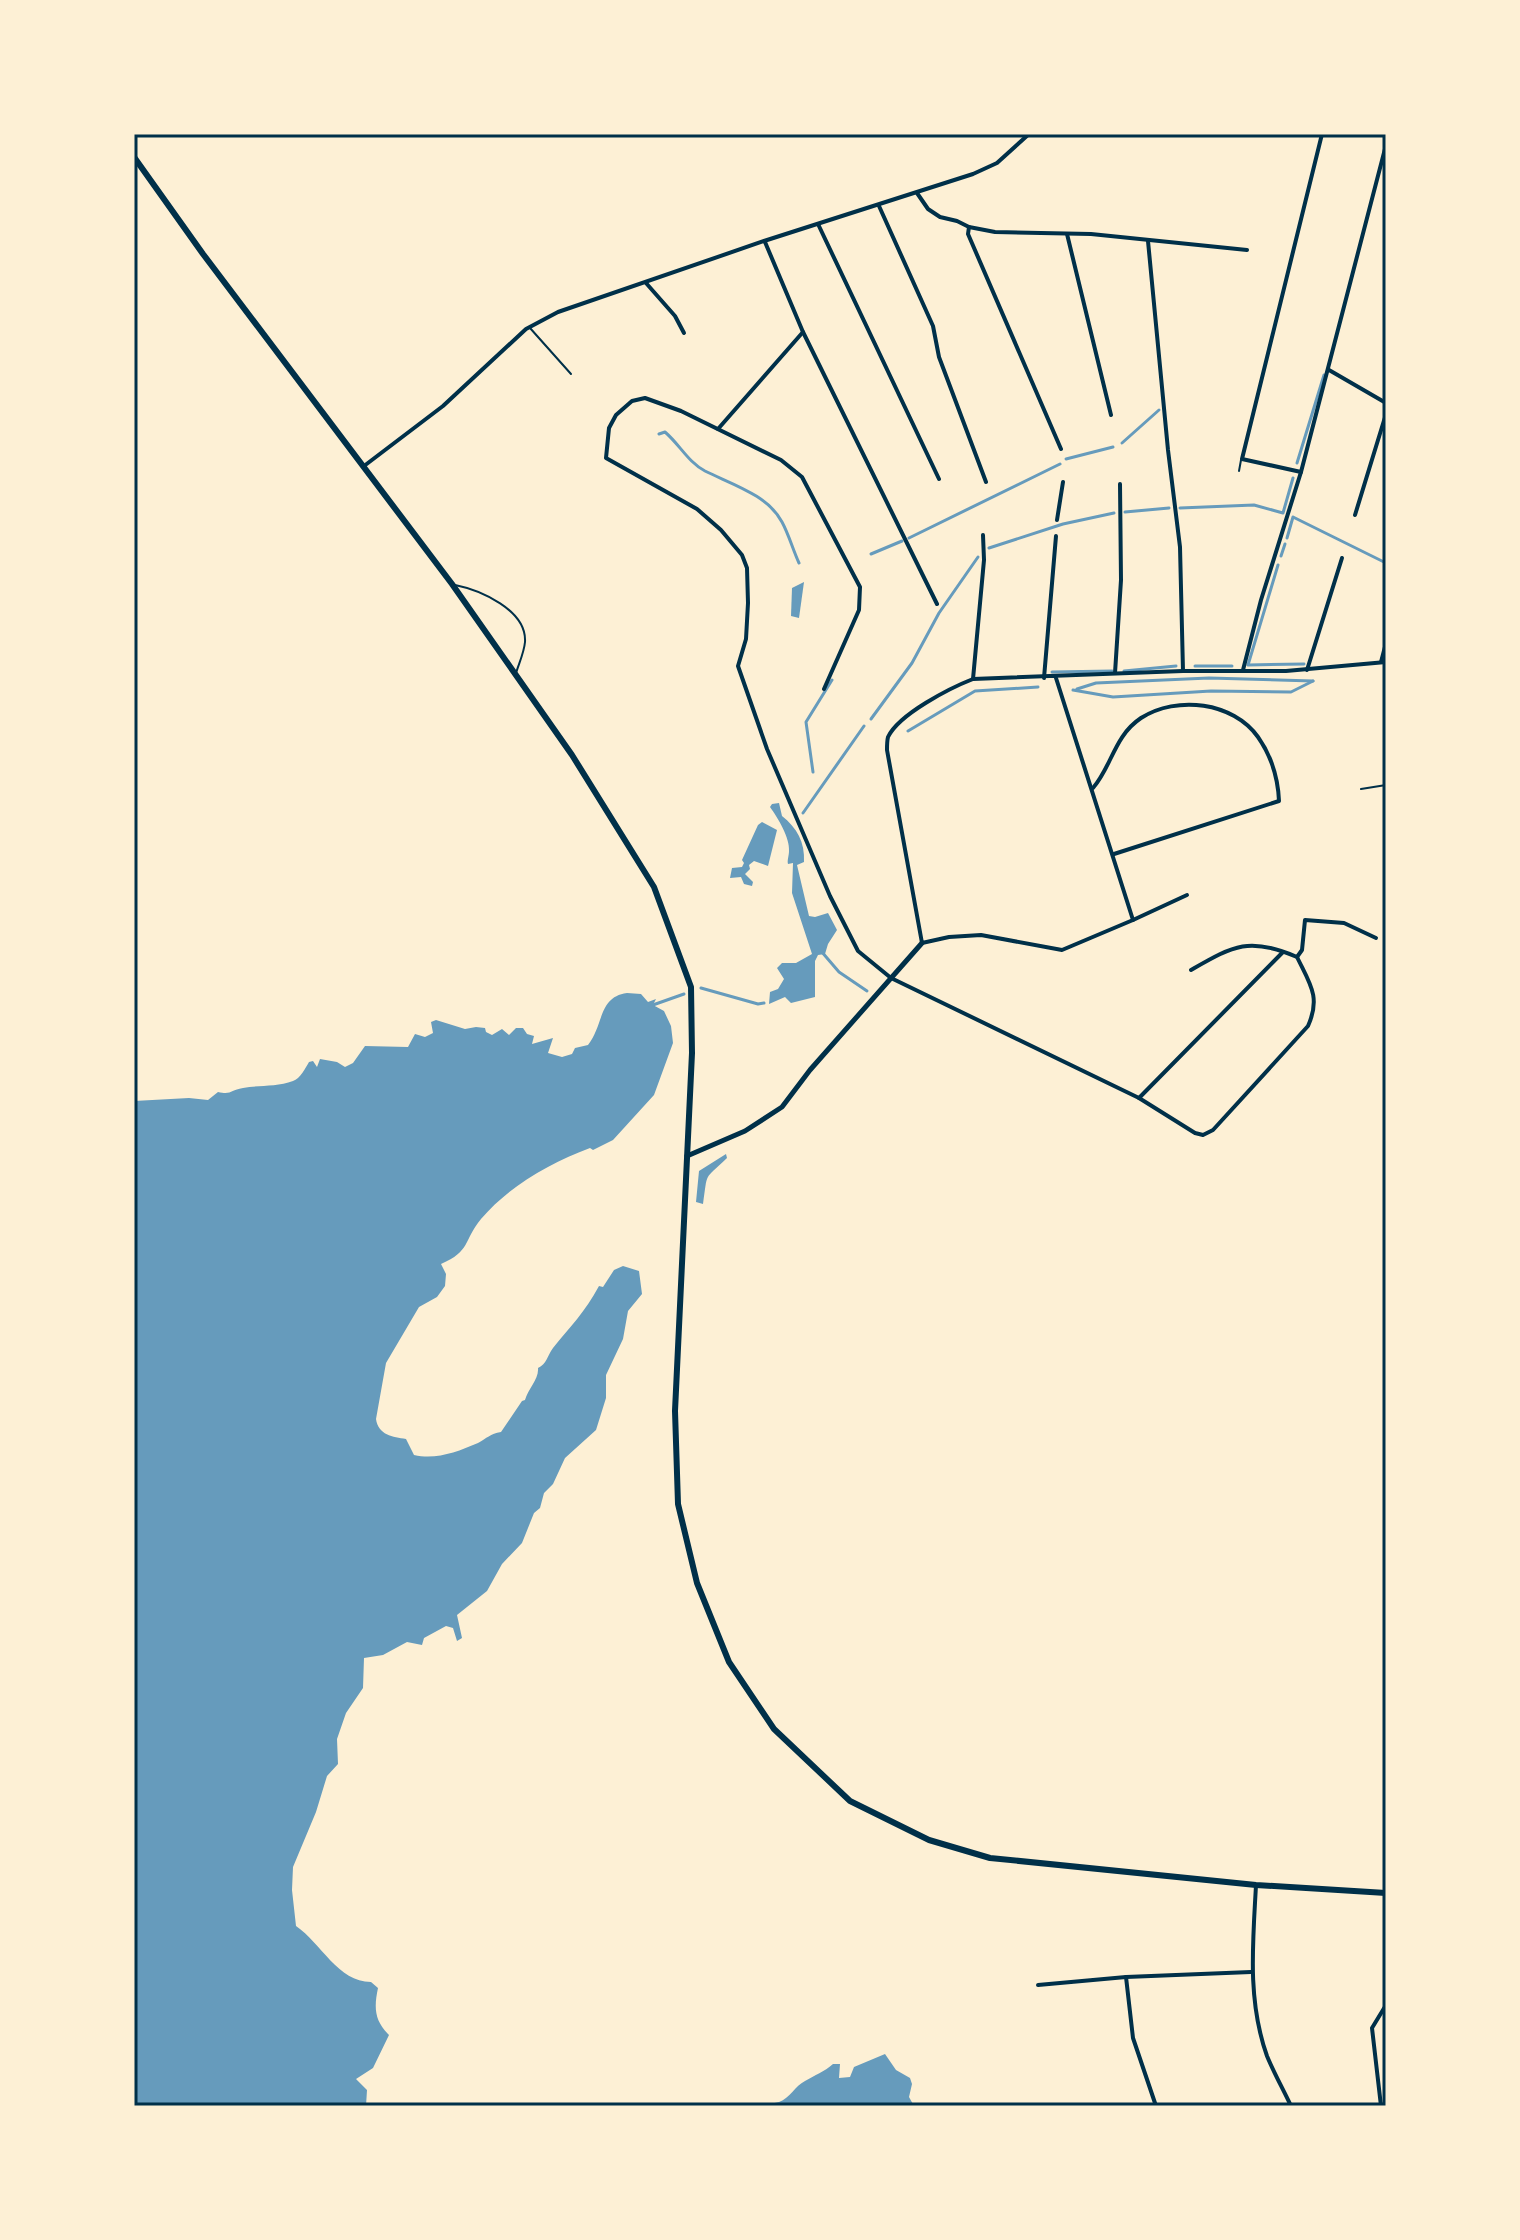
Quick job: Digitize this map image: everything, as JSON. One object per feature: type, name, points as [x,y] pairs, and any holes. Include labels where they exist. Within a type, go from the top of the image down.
[{"type":"main road","points":[[134,157],[203,254],[452,584],[572,755],[644,868],[680,955],[691,987],[692,1053],[675,1411],[678,1504],[697,1583],[729,1662],[774,1729],[850,1801],[929,1840],[990,1858],[1256,1885],[1386,1893]]},
{"type":"street","points":[[364,466],[443,406],[529,327],[558,312],[973,174],[997,163],[1029,134]]},
{"type":"street","points":[[1301,472],[1242,459],[1322,134]]},
{"type":"street","points":[[1243,670],[1329,370],[1386,145]]},
{"type":"street","points":[[917,193],[928,209],[940,217],[995,232],[1091,234],[1247,250]]},
{"type":"street","points":[[879,206],[933,326],[939,357],[986,482]]},
{"type":"street","points":[[818,224],[939,479]]},
{"type":"street","points":[[969,227],[968,234],[1061,449]]},
{"type":"street","points":[[1067,234],[1111,415]]},
{"type":"street","points":[[764,241],[803,332],[937,604]]},
{"type":"street","points":[[1148,241],[1180,547],[1183,671]]},
{"type":"street","points":[[646,283],[675,316],[684,333]]},
{"type":"street","points":[[718,429],[803,332]]},
{"type":"street","points":[[1329,370],[1386,403]]},
{"type":"street","points":[[824,689],[859,610],[860,587],[802,477],[781,460],[681,411],[645,398],[632,401],[616,415],[609,428],[606,458],[697,509],[721,530],[742,555],[747,568],[748,603],[746,639],[738,666],[767,749],[830,896],[858,951],[891,978],[1139,1098],[1203,1135],[1213,1130],[1308,1026],[1316,1009],[1313,990],[1297,957],[1283,952],[1241,945],[1191,970]]},
{"type":"street","points":[[1355,515],[1386,414]]},
{"type":"street","points":[[1057,520],[1063,482]]},
{"type":"street","points":[[1115,673],[1121,580],[1120,484]]},
{"type":"street","points":[[973,679],[984,560],[983,535]]},
{"type":"street","points":[[1044,678],[1056,536]]},
{"type":"street","points":[[1307,670],[1342,558]]},
{"type":"street","points":[[922,943],[887,750],[888,737],[921,707],[946,690],[973,679],[1307,670],[1384,662],[1386,643]]},
{"type":"street","points":[[1056,678],[1133,920]]},
{"type":"street","points":[[1093,788],[1102,777],[1119,740],[1140,718],[1162,709],[1193,704],[1235,717],[1258,736],[1272,761],[1279,801],[1114,854]]},
{"type":"street","points":[[687,1156],[745,1131],[782,1107],[810,1070],[922,943],[981,935],[1062,950],[1187,895]]},
{"type":"street","points":[[1297,957],[1302,950],[1305,920],[1344,923],[1376,938]]},
{"type":"street","points":[[1139,1098],[1283,952]]},
{"type":"street","points":[[1256,1885],[1251,1972],[1257,2019],[1268,2056],[1291,2106]]},
{"type":"street","points":[[1038,1985],[1126,1977],[1251,1972]]},
{"type":"street","points":[[1126,1977],[1133,2038],[1156,2106]]},
{"type":"street","points":[[1381,2106],[1372,2028],[1386,2005]]},
{"type":"lane","points":[[529,327],[571,374]]},
{"type":"lane","points":[[1239,471],[1242,459]]},
{"type":"lane","points":[[452,584],[491,597],[514,616],[525,643],[516,674]]},
{"type":"path","points":[[1361,789],[1386,785]]},
{"type":"water","points":[[804,582],[799,618],[791,616],[792,588]]},
{"type":"water","points":[[779,803],[782,816],[796,831],[803,848],[804,862],[797,865],[809,916],[828,913],[837,930],[825,954],[818,955],[815,961],[815,997],[791,1003],[785,997],[769,1004],[770,992],[778,989],[784,979],[777,968],[782,963],[796,963],[812,954],[792,893],[793,863],[788,864],[788,840],[770,807]]},
{"type":"water","points":[[762,822],[777,830],[768,866],[754,861],[749,865],[750,869],[745,874],[753,882],[752,886],[744,884],[741,877],[730,878],[732,868],[742,867],[742,860]]},
{"type":"water","points":[[627,993],[641,994],[648,1002],[656,999],[653,1005],[664,1011],[671,1026],[673,1043],[654,1095],[613,1140],[545,1168],[492,1207],[475,1227],[462,1250],[441,1264],[446,1274],[445,1286],[437,1297],[419,1307],[386,1363],[376,1419],[380,1429],[391,1436],[406,1439],[414,1455],[438,1456],[462,1449],[501,1432],[525,1400],[538,1368],[614,1270],[623,1266],[639,1271],[642,1294],[628,1311],[623,1339],[606,1375],[606,1398],[596,1430],[565,1458],[553,1484],[544,1493],[522,1543],[502,1564],[487,1591],[457,1615],[462,1638],[457,1641],[453,1628],[446,1626],[424,1638],[422,1645],[407,1642],[383,1655],[364,1658],[363,1688],[346,1713],[337,1739],[338,1764],[327,1776],[293,1867],[296,1926],[339,1969],[378,1988],[376,2013],[389,2035],[373,2068],[356,2079],[367,2090],[366,2106],[134,2106],[134,1101],[208,1100],[218,1092],[229,1093],[243,1088],[287,1083],[298,1078],[309,1062],[313,1061],[317,1067],[320,1059],[345,1067],[353,1063],[365,1046],[408,1047],[415,1034],[425,1037],[433,1033],[431,1022],[436,1020],[465,1029],[485,1028],[492,1035],[502,1029],[509,1035],[516,1028],[523,1028],[527,1034],[534,1036],[532,1044],[553,1038],[548,1053],[562,1057],[572,1054],[575,1048],[588,1045],[606,1006],[611,1000]]},
{"type":"water","points":[[726,1154],[727,1158],[708,1177],[703,1204],[696,1202],[699,1171]]},
{"type":"water","points":[[885,2054],[896,2070],[910,2078],[909,2097],[914,2106],[754,2106],[783,2100],[801,2083],[833,2064],[840,2064],[839,2078],[850,2077],[854,2067]]},
{"type":"waterway","points":[[1297,463],[1324,375]]},
{"type":"waterway","points":[[1122,443],[1159,410]]},
{"type":"waterway","points":[[659,434],[665,432],[705,471],[768,504],[782,522],[799,563]]},
{"type":"waterway","points":[[1066,459],[1113,447]]},
{"type":"waterway","points":[[909,538],[1060,464]]},
{"type":"waterway","points":[[1180,508],[1254,505],[1283,513],[1293,478]]},
{"type":"waterway","points":[[1125,512],[1169,508]]},
{"type":"waterway","points":[[989,548],[1063,524],[1114,513]]},
{"type":"waterway","points":[[1287,538],[1293,517],[1386,563]]},
{"type":"waterway","points":[[871,554],[902,541]]},
{"type":"waterway","points":[[1281,556],[1285,544]]},
{"type":"waterway","points":[[871,719],[912,663],[939,613],[978,557]]},
{"type":"waterway","points":[[1278,565],[1248,665],[1304,664]]},
{"type":"waterway","points":[[1124,671],[1176,666]]},
{"type":"waterway","points":[[1195,666],[1232,666]]},
{"type":"waterway","points":[[1052,672],[1112,671]]},
{"type":"waterway","points":[[1077,689],[1096,683],[1209,678],[1313,681]]},
{"type":"waterway","points":[[813,772],[806,722],[832,680]]},
{"type":"waterway","points":[[1073,690],[1113,697],[1211,691],[1291,692],[1313,681]]},
{"type":"waterway","points":[[908,731],[975,691],[1038,687]]},
{"type":"waterway","points":[[803,813],[864,726]]},
{"type":"waterway","points":[[821,951],[839,972],[867,991]]},
{"type":"waterway","points":[[701,988],[764,1003]]},
{"type":"waterway","points":[[650,1006],[684,994]]}]
